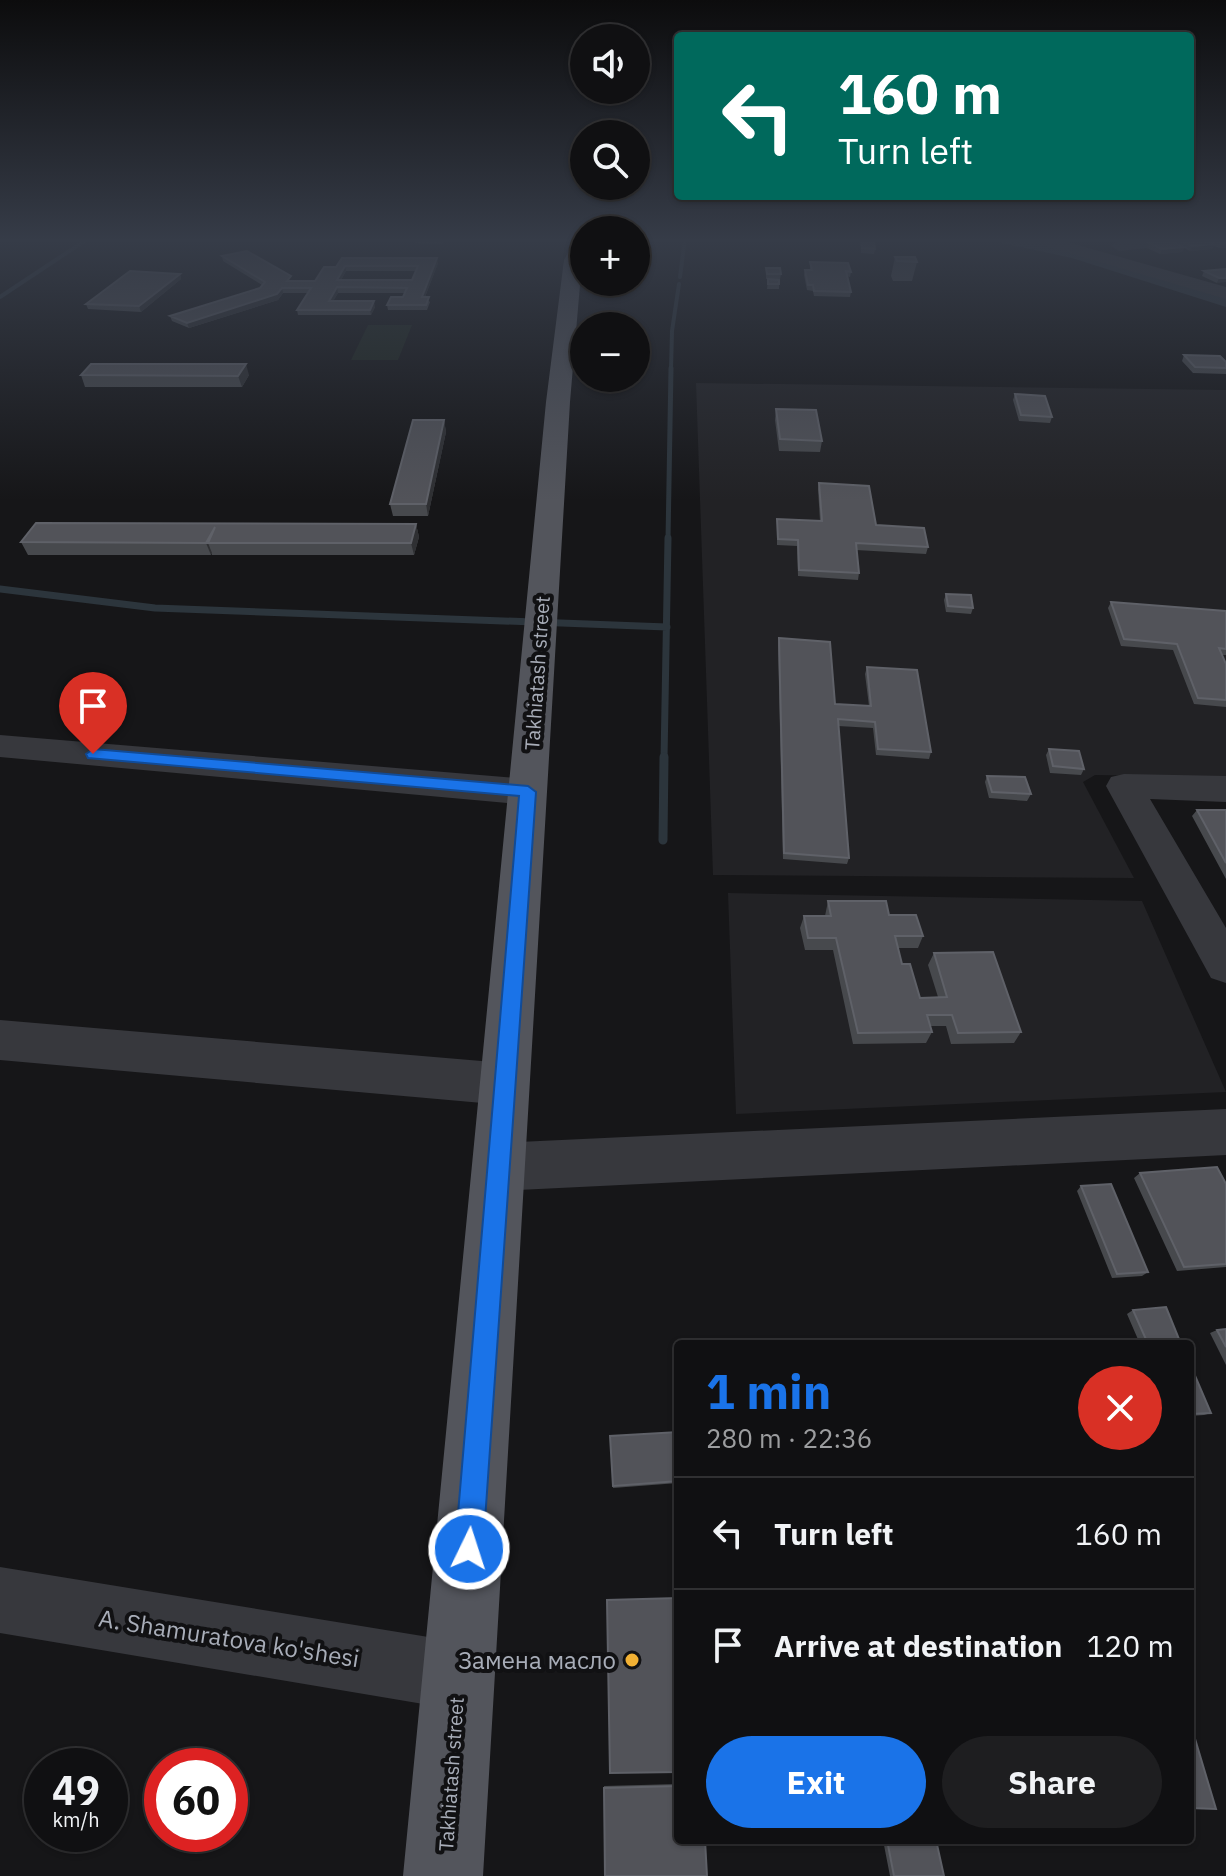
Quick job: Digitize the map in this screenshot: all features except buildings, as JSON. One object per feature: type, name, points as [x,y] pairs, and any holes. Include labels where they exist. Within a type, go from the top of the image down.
[{"type":"main road","name":"Takhiatash street","points":[[443,1876],[541,622],[567,326]]},
{"type":"street","points":[[0,746],[528,792]]},
{"type":"street","points":[[1226,789],[1124,786],[1226,966]]},
{"type":"street","points":[[0,1040],[505,1084]]},
{"type":"street","points":[[499,1167],[1226,1132]]},
{"type":"street","name":"A. Shamuratova ko'shesi","points":[[0,1600],[459,1676]]},
{"type":"shaded area","points":[[368,326],[412,326],[398,360],[351,360]]},
{"type":"shaded area","points":[[696,383],[1226,390],[1226,777],[1095,775],[1083,782],[1134,878],[713,875]]},
{"type":"shaded area","points":[[728,893],[1142,901],[1226,1092],[736,1114]]},
{"type":"waterway","points":[[671,370],[673,326]]},
{"type":"waterway","points":[[668,540],[671,368]]},
{"type":"waterway","points":[[666,627],[668,538]]},
{"type":"waterway","points":[[0,589],[155,608],[666,627]]},
{"type":"waterway","points":[[664,759],[666,627]]},
{"type":"waterway","points":[[663,840],[664,757]]},
{"type":"place","name":"Замена масло","points":[[632,1660]]},
{"type":"route","points":[[93,754],[528,792],[469,1549]]}]
